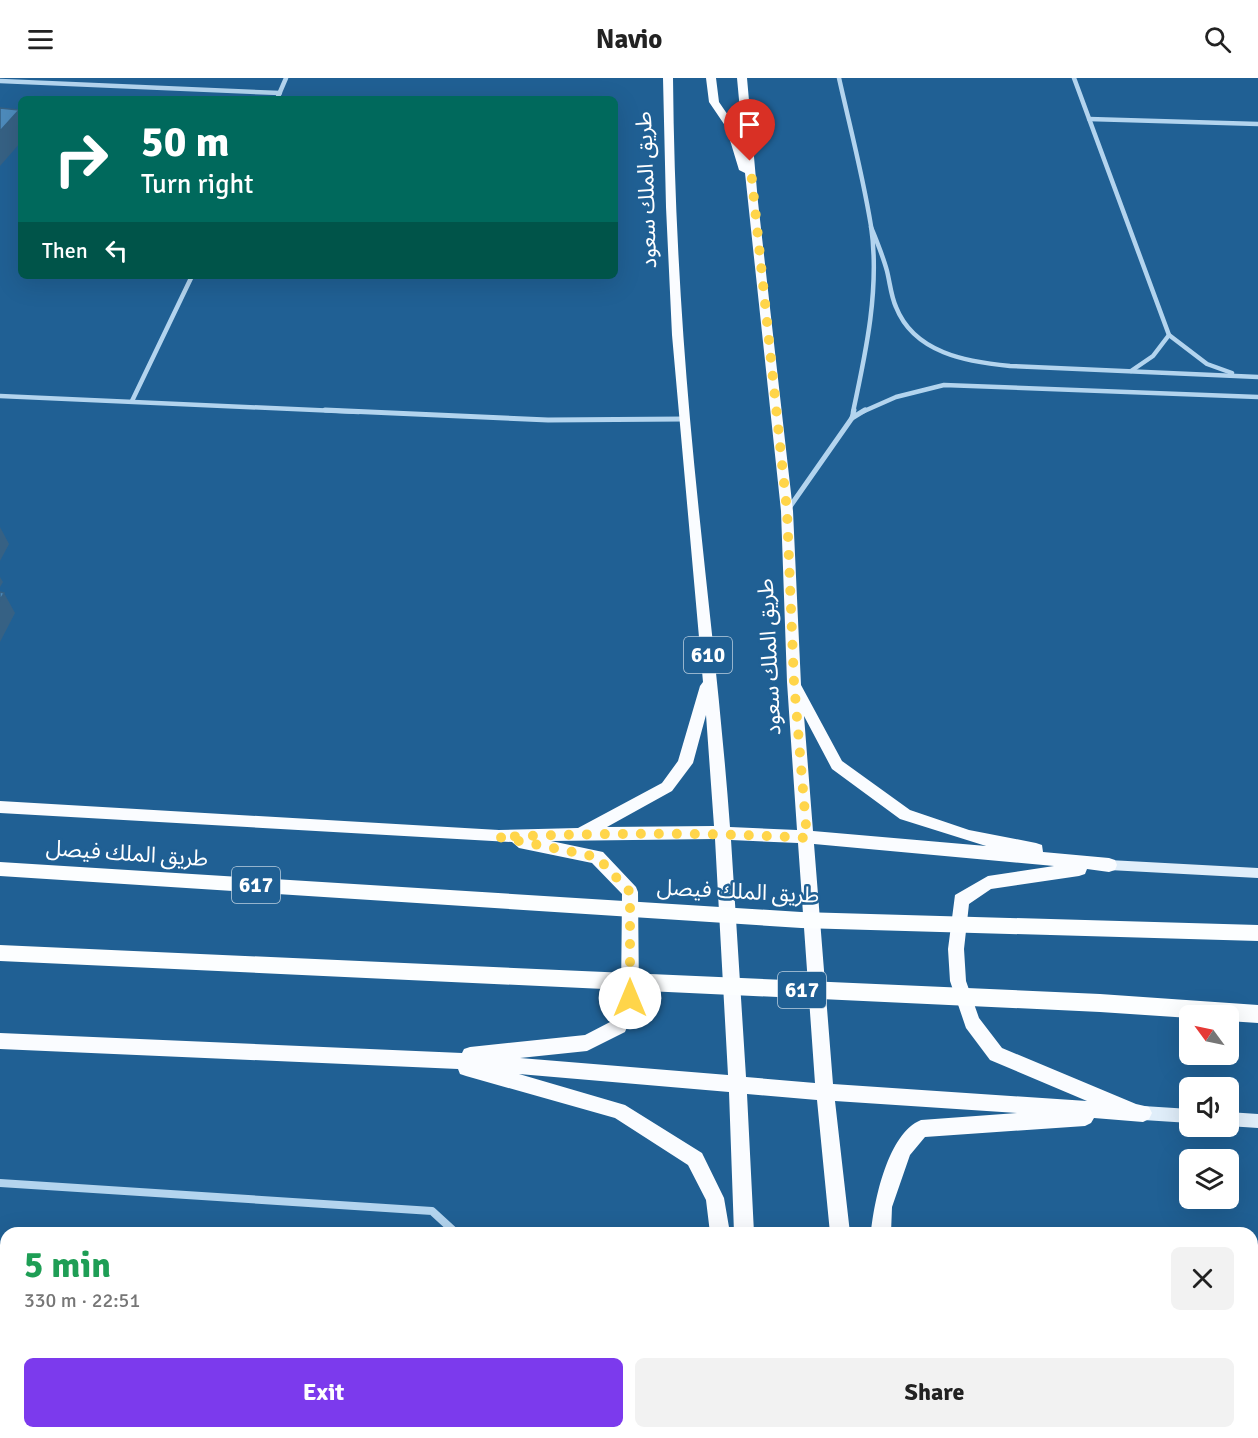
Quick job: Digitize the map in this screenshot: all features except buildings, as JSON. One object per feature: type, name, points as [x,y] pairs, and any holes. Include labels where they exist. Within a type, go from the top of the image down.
[{"type":"highway","name":"طريق الملك فيصل","points":[[0,869],[801,920],[1258,933]]},
{"type":"highway","name":"617","points":[[0,953],[1100,1003],[1258,1014]]},
{"type":"main road","name":"طريق الملك سعود","points":[[668,78],[669,212],[684,419],[710,674],[723,833],[738,1083],[744,1227]]},
{"type":"main road","points":[[711,78],[714,102],[731,127],[753,202]]},
{"type":"main road","name":"طريق الملك سعود","points":[[742,78],[753,202],[787,511],[794,682],[825,1092],[839,1227]]},
{"type":"main road","points":[[580,834],[667,787],[685,763],[710,674]]},
{"type":"main road","points":[[794,682],[837,765],[905,815],[969,836],[1109,865]]},
{"type":"main road","points":[[0,807],[499,837],[723,833],[807,838],[1109,865],[1258,873]]},
{"type":"main road","points":[[434,1059],[587,1043],[619,1026],[630,998],[630,892],[597,857],[499,837]]},
{"type":"main road","points":[[1109,865],[988,883],[961,900],[956,949],[958,981],[972,1022],[996,1053],[1055,1080],[1143,1113]]},
{"type":"main road","points":[[0,1041],[434,1059],[825,1092],[1179,1115]]},
{"type":"main road","points":[[434,1059],[619,1111],[696,1159],[715,1198],[719,1227]]},
{"type":"main road","points":[[881,1227],[883,1206],[902,1150],[921,1129],[1143,1113]]},
{"type":"main road","points":[[1239,1120],[1258,1121]]},
{"type":"street","points":[[278,96],[286,78]]},
{"type":"street","points":[[838,78],[871,227],[888,273],[897,309],[910,332],[923,342],[958,358],[981,364],[1258,377]]},
{"type":"street","points":[[1074,78],[1169,336],[1207,363],[1239,376]]},
{"type":"street","points":[[0,81],[280,93]]},
{"type":"street","points":[[1089,119],[1258,124]]},
{"type":"street","points":[[787,511],[852,418],[867,346],[873,282],[871,227]]},
{"type":"street","points":[[132,401],[191,279]]},
{"type":"street","points":[[1130,371],[1150,361],[1161,350],[1169,336]]},
{"type":"street","points":[[852,418],[872,406],[919,388],[944,385],[1258,397]]},
{"type":"street","points":[[0,396],[548,420],[684,419]]},
{"type":"street","points":[[0,1183],[432,1211],[449,1227]]},
{"type":"route","points":[[630,998],[630,892],[597,857],[499,837],[723,833],[807,838],[794,682],[787,511],[750,161]]}]
